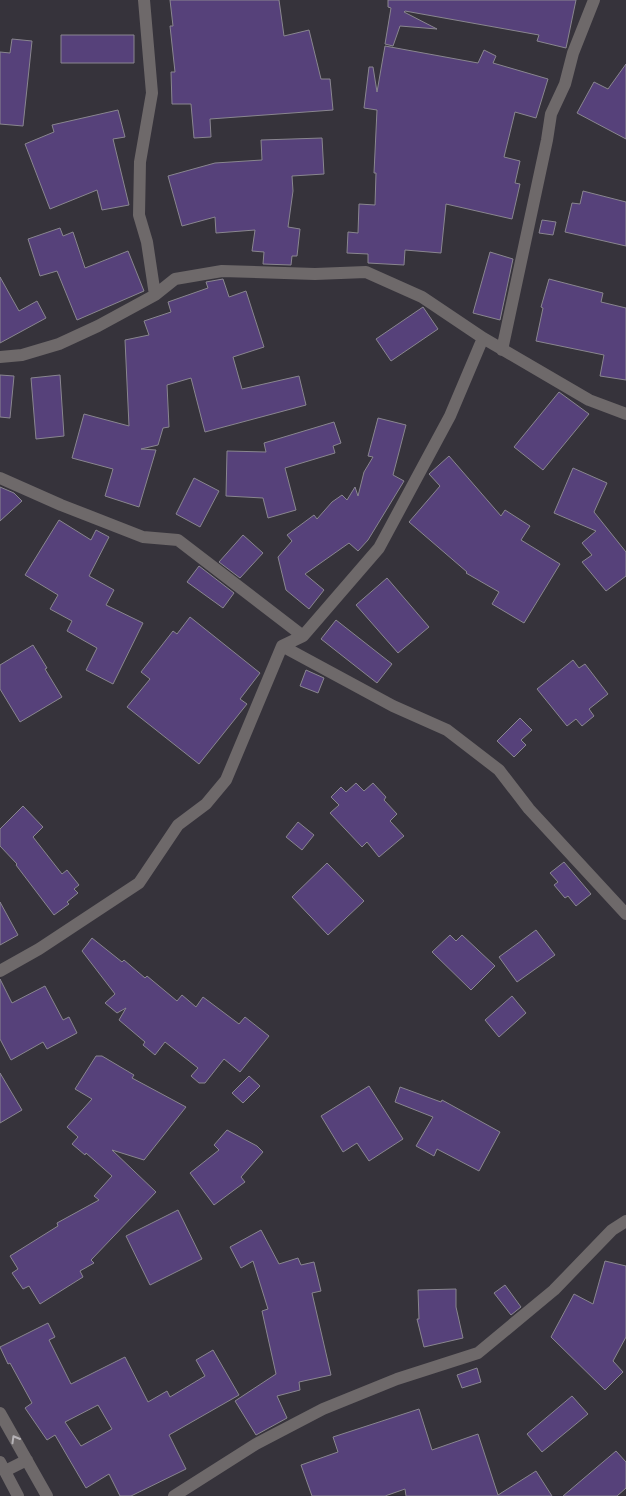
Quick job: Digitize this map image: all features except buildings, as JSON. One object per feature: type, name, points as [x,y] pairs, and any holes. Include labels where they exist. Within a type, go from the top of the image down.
[{"type":"street","points":[[144,0],[152,93],[140,162],[139,215],[147,242],[155,295]]},
{"type":"street","points":[[502,350],[547,140],[550,114],[565,84],[573,52],[594,0]]},
{"type":"street","points":[[0,357],[22,355],[59,344],[98,326],[155,295],[175,279],[222,271],[315,274],[366,272],[422,297],[502,350],[589,400],[626,414]]},
{"type":"street","points":[[0,971],[39,949],[139,883],[178,825],[206,804],[226,780],[282,646],[303,636],[379,548],[450,416],[483,338]]},
{"type":"street","points":[[0,478],[61,505],[143,537],[178,540],[303,636]]},
{"type":"street","points":[[282,646],[393,706],[448,730],[499,770],[529,809],[626,914]]},
{"type":"street","points":[[174,1496],[256,1444],[323,1410],[397,1379],[478,1354],[554,1290],[612,1230],[626,1221]]},
{"type":"street","points":[[0,1413],[47,1496]]},
{"type":"street","points":[[18,1496],[3,1467],[27,1460]]}]
